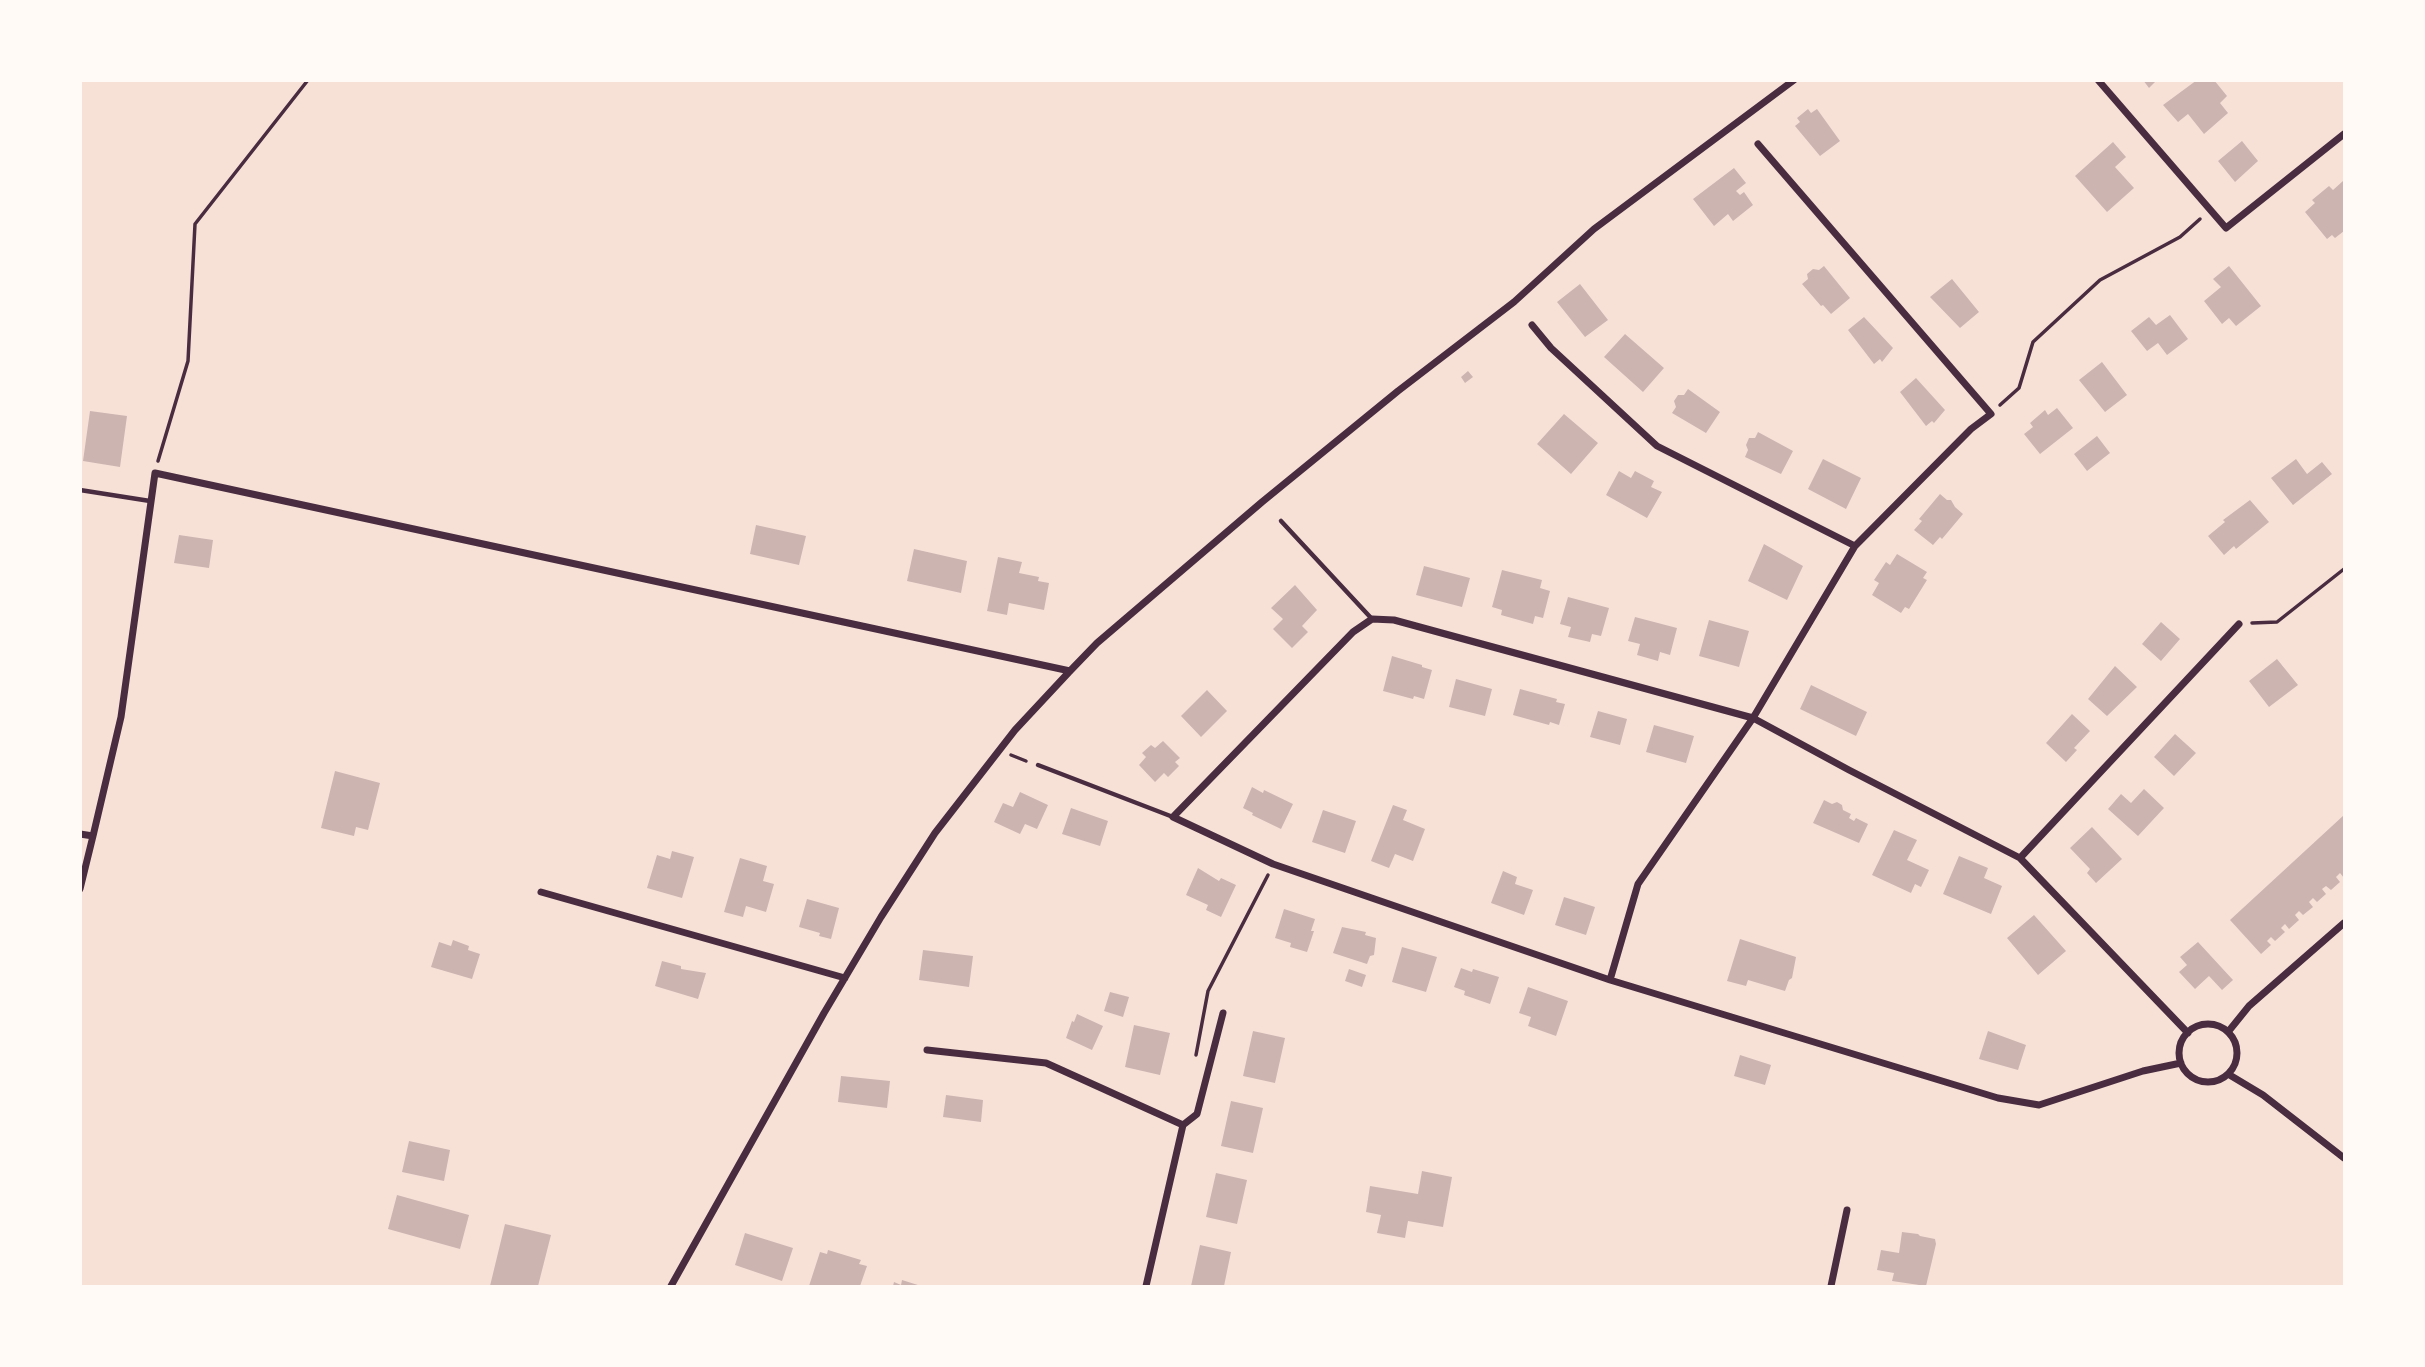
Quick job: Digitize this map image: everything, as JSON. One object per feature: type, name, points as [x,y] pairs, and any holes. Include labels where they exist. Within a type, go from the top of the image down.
[{"type":"street","points":[[671,1286],[845,978],[935,833],[1015,730],[1097,643],[1262,502],[1398,391],[1514,302],[1594,229],[1794,80]]},
{"type":"street","points":[[2098,80],[2226,228],[2344,134]]},
{"type":"street","points":[[1610,979],[1638,884],[1753,718],[1855,546],[1971,429],[1991,414],[1758,144]]},
{"type":"street","points":[[1532,325],[1551,348],[1657,446],[1855,546]]},
{"type":"street","points":[[80,889],[121,717],[155,472],[1070,671]]},
{"type":"street","points":[[2181,1063],[2143,1070],[2039,1105],[1998,1098],[1610,979],[1273,864],[1173,817],[1353,632],[1372,619],[1394,620],[1753,718],[2020,858],[2188,1032]]},
{"type":"street","points":[[2020,858],[2239,624]]},
{"type":"street","points":[[80,834],[93,836]]},
{"type":"street","points":[[541,892],[845,978]]},
{"type":"street","points":[[2228,1032],[2249,1006],[2344,923]]},
{"type":"street","points":[[1146,1286],[1183,1125],[1197,1114],[1223,1013]]},
{"type":"street","points":[[2213,1024],[2228,1032],[2237,1049],[2236,1058],[2228,1074],[2211,1082],[2193,1077],[2181,1063],[2180,1047],[2188,1032],[2195,1027],[2213,1024]]},
{"type":"street","points":[[927,1050],[1046,1063],[1183,1125]]},
{"type":"street","points":[[2228,1074],[2263,1095],[2344,1158]]},
{"type":"street","points":[[1831,1286],[1847,1210]]},
{"type":"lane","points":[[80,490],[150,501]]},
{"type":"lane","points":[[1281,521],[1372,619]]},
{"type":"lane","points":[[1038,765],[1173,817]]},
{"type":"path","points":[[155,472],[188,361],[195,224],[308,80]]},
{"type":"path","points":[[1991,414],[2019,388],[2033,342],[2100,280],[2180,237],[2210,211]]},
{"type":"path","points":[[2239,624],[2277,622],[2344,569]]},
{"type":"path","points":[[999,750],[1038,765]]},
{"type":"path","points":[[1196,1058],[1208,991],[1273,864]]},
{"type":"building","points":[[2143,80],[2157,80],[2149,88]]},
{"type":"building","points":[[2197,80],[2214,80],[2227,96],[2220,103],[2228,113],[2204,134],[2188,114],[2178,122],[2163,105]]},
{"type":"building","points":[[1808,109],[1811,113],[1817,109],[1840,141],[1820,156],[1795,126],[1800,122],[1797,118]]},
{"type":"building","points":[[2242,141],[2258,161],[2235,182],[2218,161]]},
{"type":"building","points":[[2113,142],[2126,157],[2115,167],[2134,188],[2107,212],[2075,176]]},
{"type":"building","points":[[1734,168],[1746,183],[1736,191],[1740,195],[1744,192],[1753,205],[1733,221],[1728,214],[1714,226],[1693,199]]},
{"type":"building","points":[[2343,181],[2344,231],[2335,238],[2332,235],[2327,239],[2305,212],[2315,203],[2312,200],[2329,186],[2333,190]]},
{"type":"building","points":[[1824,266],[1850,298],[1831,314],[1802,284],[1813,269],[1819,270]]},
{"type":"building","points":[[2229,266],[2261,306],[2236,326],[2229,318],[2222,324],[2204,301],[2221,287],[2213,279]]},
{"type":"building","points":[[1952,279],[1979,312],[1960,328],[1930,297]]},
{"type":"building","points":[[1580,284],[1608,320],[1585,337],[1557,302]]},
{"type":"building","points":[[2170,315],[2188,339],[2167,355],[2158,343],[2147,351],[2131,331],[2149,317],[2156,325]]},
{"type":"building","points":[[1864,317],[1893,348],[1882,362],[1880,359],[1874,364],[1848,330]]},
{"type":"building","points":[[1625,334],[1664,368],[1643,392],[1604,357]]},
{"type":"building","points":[[2102,362],[2127,395],[2105,412],[2079,380]]},
{"type":"building","points":[[1468,371],[1473,377],[1465,383],[1461,377]]},
{"type":"building","points":[[1916,378],[1945,410],[1934,423],[1932,421],[1926,426],[1900,392]]},
{"type":"building","points":[[1688,389],[1720,412],[1706,433],[1672,413],[1678,395],[1684,395]]},
{"type":"building","points":[[2057,408],[2073,428],[2040,454],[2024,434],[2033,427],[2030,423],[2045,410],[2048,415]]},
{"type":"building","points":[[90,411],[127,416],[120,467],[83,461]]},
{"type":"building","points":[[1564,414],[1598,443],[1571,474],[1537,444]]},
{"type":"building","points":[[1758,432],[1793,451],[1781,474],[1745,457],[1749,438],[1755,438]]},
{"type":"building","points":[[2097,436],[2110,453],[2087,471],[2074,454]]},
{"type":"building","points":[[1823,459],[1861,478],[1846,509],[1808,489]]},
{"type":"building","points":[[2296,459],[2307,474],[2322,462],[2332,474],[2293,505],[2271,478]]},
{"type":"building","points":[[1619,471],[1631,478],[1635,471],[1654,481],[1651,487],[1662,492],[1647,518],[1606,495]]},
{"type":"building","points":[[1940,494],[1951,500],[1963,514],[1942,539],[1940,537],[1933,545],[1914,530],[1922,521],[1919,519]]},
{"type":"building","points":[[2250,500],[2269,522],[2236,549],[2234,546],[2224,555],[2208,536],[2225,522],[2223,520]]},
{"type":"building","points":[[756,525],[806,536],[799,565],[750,554]]},
{"type":"building","points":[[179,535],[213,540],[209,568],[174,563]]},
{"type":"building","points":[[1764,544],[1803,566],[1787,600],[1748,581]]},
{"type":"building","points":[[914,549],[967,561],[961,593],[907,581]]},
{"type":"building","points":[[1897,554],[1927,572],[1923,578],[1927,580],[1909,609],[1905,607],[1901,613],[1872,595],[1879,583],[1874,580],[1886,562],[1890,565]]},
{"type":"building","points":[[998,557],[1022,562],[1019,573],[1039,577],[1038,581],[1049,583],[1044,610],[1009,603],[1007,615],[987,611]]},
{"type":"building","points":[[1424,566],[1470,578],[1462,607],[1416,595]]},
{"type":"building","points":[[1502,570],[1542,580],[1540,588],[1550,591],[1543,618],[1535,616],[1533,624],[1501,615],[1502,610],[1492,607]]},
{"type":"building","points":[[1295,585],[1317,610],[1302,626],[1308,632],[1292,648],[1273,629],[1283,619],[1271,608]]},
{"type":"building","points":[[1568,597],[1609,608],[1601,636],[1592,634],[1590,642],[1568,637],[1571,627],[1560,624]]},
{"type":"building","points":[[1635,617],[1677,628],[1670,655],[1660,652],[1658,661],[1637,655],[1640,644],[1628,641]]},
{"type":"building","points":[[1709,620],[1749,631],[1739,667],[1699,656]]},
{"type":"building","points":[[2161,622],[2180,639],[2161,661],[2142,644]]},
{"type":"building","points":[[1392,656],[1432,670],[1424,699],[1414,696],[1413,699],[1383,691]]},
{"type":"building","points":[[2277,659],[2298,685],[2269,707],[2249,681]]},
{"type":"building","points":[[2115,666],[2137,687],[2107,716],[2088,699]]},
{"type":"building","points":[[1456,679],[1492,689],[1485,716],[1449,707]]},
{"type":"building","points":[[1811,685],[1867,712],[1856,736],[1800,709]]},
{"type":"building","points":[[1520,689],[1557,699],[1556,702],[1565,704],[1559,725],[1550,722],[1549,725],[1513,715]]},
{"type":"building","points":[[1207,690],[1227,711],[1201,737],[1181,716]]},
{"type":"building","points":[[1598,711],[1627,719],[1620,745],[1590,737]]},
{"type":"building","points":[[2072,714],[2090,731],[2074,748],[2077,750],[2066,762],[2046,743]]},
{"type":"building","points":[[1654,725],[1694,736],[1686,763],[1646,752]]},
{"type":"building","points":[[2175,734],[2196,753],[2174,776],[2154,757]]},
{"type":"building","points":[[1163,741],[1180,758],[1175,762],[1179,766],[1168,777],[1164,773],[1155,782],[1139,765],[1146,757],[1142,753],[1151,745],[1155,748]]},
{"type":"building","points":[[335,771],[380,783],[368,830],[356,827],[354,836],[321,828]]},
{"type":"building","points":[[1252,787],[1293,804],[1281,829],[1243,808]]},
{"type":"building","points":[[2144,789],[2164,808],[2138,836],[2108,809],[2121,794],[2131,803]]},
{"type":"building","points":[[1020,792],[1048,805],[1037,829],[1025,824],[1020,834],[994,822],[1003,803],[1013,807]]},
{"type":"building","points":[[1824,800],[1832,804],[1837,802],[1842,805],[1843,810],[1851,814],[1849,818],[1854,821],[1856,818],[1868,824],[1859,843],[1813,823]]},
{"type":"building","points":[[1393,805],[1407,810],[1403,820],[1425,829],[1413,861],[1395,854],[1389,868],[1371,861]]},
{"type":"building","points":[[1071,808],[1108,821],[1100,846],[1062,834]]},
{"type":"building","points":[[1323,810],[1356,821],[1345,853],[1312,842]]},
{"type":"building","points":[[2344,815],[2344,878],[2340,873],[2336,877],[2340,882],[2331,890],[2326,886],[2322,889],[2326,894],[2317,902],[2313,898],[2309,902],[2313,907],[2303,915],[2299,911],[2295,915],[2299,920],[2289,929],[2285,924],[2281,928],[2285,932],[2275,941],[2271,937],[2267,941],[2271,945],[2261,954],[2230,920]]},
{"type":"building","points":[[2092,827],[2122,859],[2096,883],[2087,873],[2090,869],[2070,848]]},
{"type":"building","points":[[1894,830],[1917,840],[1907,860],[1929,870],[1921,887],[1915,884],[1911,893],[1872,875]]},
{"type":"building","points":[[672,851],[694,857],[682,898],[647,888],[657,855],[670,859]]},
{"type":"building","points":[[1959,856],[1988,868],[1984,878],[2002,886],[1991,914],[1943,894]]},
{"type":"building","points":[[740,858],[767,866],[763,881],[774,884],[766,912],[746,906],[743,917],[724,912]]},
{"type":"building","points":[[1198,868],[1219,881],[1221,878],[1236,885],[1221,917],[1206,910],[1208,905],[1186,895]]},
{"type":"building","points":[[1503,871],[1517,877],[1515,884],[1533,890],[1524,915],[1491,903]]},
{"type":"building","points":[[1564,897],[1595,907],[1586,935],[1555,925]]},
{"type":"building","points":[[807,899],[839,908],[831,939],[799,927]]},
{"type":"building","points":[[1284,909],[1315,919],[1307,952],[1290,947],[1291,943],[1275,938]]},
{"type":"building","points":[[2034,915],[2066,951],[2038,975],[2007,938]]},
{"type":"building","points":[[1342,927],[1366,932],[1365,935],[1376,938],[1374,955],[1370,956],[1367,964],[1333,953]]},
{"type":"building","points":[[1740,939],[1796,957],[1792,978],[1785,991],[1748,980],[1746,986],[1727,981]]},
{"type":"building","points":[[453,940],[480,954],[472,979],[431,967],[439,942],[451,946]]},
{"type":"building","points":[[2198,942],[2233,980],[2222,990],[2209,976],[2195,989],[2179,972],[2187,965],[2180,957]]},
{"type":"building","points":[[1402,947],[1437,957],[1426,992],[1392,982]]},
{"type":"building","points":[[923,950],[973,956],[969,987],[919,980]]},
{"type":"building","points":[[662,961],[681,966],[681,969],[706,973],[698,999],[655,986]]},
{"type":"building","points":[[1461,968],[1499,977],[1490,1004],[1464,995],[1465,991],[1454,987]]},
{"type":"building","points":[[1349,969],[1366,975],[1362,987],[1345,981]]},
{"type":"building","points":[[1528,987],[1568,1001],[1556,1036],[1528,1026],[1531,1017],[1519,1013]]},
{"type":"building","points":[[1110,992],[1129,997],[1123,1017],[1104,1011]]},
{"type":"building","points":[[1077,1014],[1103,1026],[1092,1050],[1066,1038]]},
{"type":"building","points":[[1134,1025],[1170,1033],[1160,1075],[1125,1067]]},
{"type":"building","points":[[1253,1031],[1285,1038],[1275,1083],[1243,1076]]},
{"type":"building","points":[[1988,1031],[2026,1045],[2018,1070],[1979,1059]]},
{"type":"building","points":[[1740,1055],[1771,1065],[1765,1085],[1734,1076]]},
{"type":"building","points":[[841,1076],[890,1081],[887,1108],[838,1102]]},
{"type":"building","points":[[946,1095],[983,1100],[981,1122],[943,1117]]},
{"type":"building","points":[[1231,1101],[1263,1108],[1253,1153],[1221,1146]]},
{"type":"building","points":[[409,1141],[450,1150],[444,1181],[402,1172]]},
{"type":"building","points":[[1422,1171],[1452,1177],[1443,1227],[1408,1221],[1405,1238],[1377,1233],[1381,1215],[1366,1212],[1370,1186],[1418,1194]]},
{"type":"building","points":[[1216,1173],[1247,1180],[1237,1224],[1206,1217]]},
{"type":"building","points":[[397,1195],[469,1215],[460,1249],[388,1229]]},
{"type":"building","points":[[505,1224],[551,1235],[538,1286],[490,1286]]},
{"type":"building","points":[[1902,1232],[1935,1239],[1926,1286],[1892,1281],[1894,1273],[1877,1270],[1881,1250],[1899,1253]]},
{"type":"building","points":[[745,1233],[793,1248],[782,1281],[735,1265]]},
{"type":"building","points":[[1200,1245],[1231,1252],[1224,1286],[1191,1286]]},
{"type":"building","points":[[828,1250],[861,1260],[859,1264],[867,1266],[860,1286],[809,1286],[820,1252],[827,1254]]},
{"type":"building","points":[[902,1280],[921,1286],[893,1286],[894,1282],[901,1285]]}]
